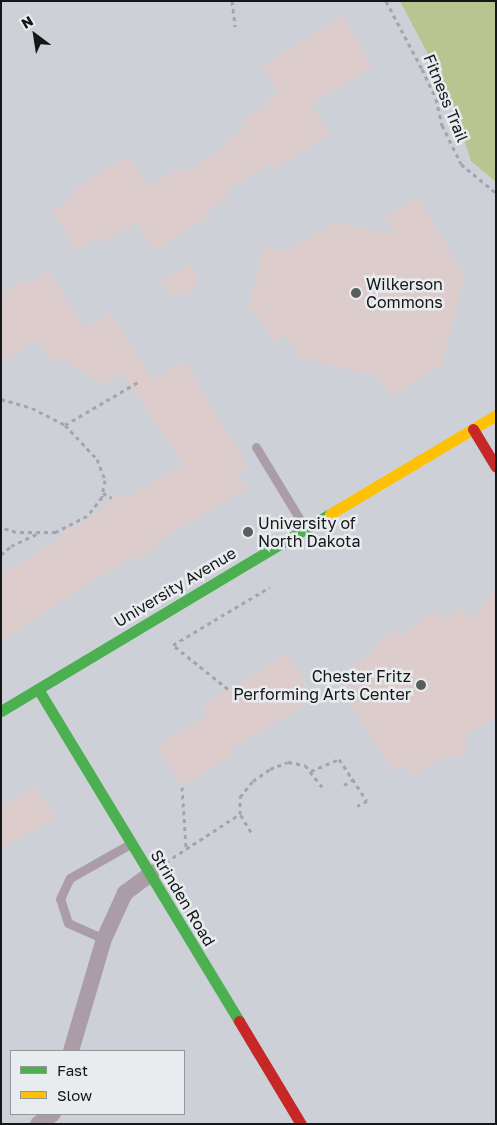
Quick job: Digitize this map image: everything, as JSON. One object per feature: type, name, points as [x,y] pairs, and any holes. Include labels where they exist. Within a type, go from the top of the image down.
[{"type":"street","name":"University Avenue","points":[[1,711],[496,415]]},
{"type":"street","points":[[473,428],[496,467]]},
{"type":"street","name":"Strinden Road","points":[[38,689],[94,778],[130,843],[152,873],[301,1124]]},
{"type":"street","points":[[71,1050],[104,939],[125,893],[152,873]]},
{"type":"street","points":[[38,1124],[52,1115]]},
{"type":"lane","points":[[256,447],[305,528]]},
{"type":"lane","points":[[104,939],[68,923],[60,900],[70,878],[130,843]]},
{"type":"path","points":[[232,1],[235,27]]},
{"type":"path","name":"Fitness Trail","points":[[386,1],[436,99],[442,125],[461,164],[496,193]]},
{"type":"path","points":[[65,426],[138,382]]},
{"type":"path","points":[[1,399],[32,408],[65,426],[97,459],[105,480],[103,493],[87,516],[56,532],[16,532],[1,527]]},
{"type":"path","points":[[103,493],[112,498]]},
{"type":"path","points":[[1,555],[11,546],[43,532]]},
{"type":"path","points":[[228,689],[173,645],[270,587]]},
{"type":"path","points":[[311,771],[339,759],[367,801],[357,806]]},
{"type":"path","points":[[251,832],[240,814],[240,797],[253,781],[270,769],[288,762],[305,765],[324,788]]},
{"type":"path","points":[[344,785],[354,779]]},
{"type":"path","points":[[182,787],[186,847]]},
{"type":"path","points":[[152,873],[186,847],[240,814]]},
{"type":"shaded area","name":"University of North Dakota","points":[[1,1],[496,1],[496,1124],[1,1124]]},
{"type":"green space","points":[[400,1],[496,1],[496,182],[471,161],[452,100]]},
{"type":"building","points":[[343,16],[373,67],[311,104],[330,135],[273,170],[270,164],[225,191],[229,198],[208,211],[211,216],[154,251],[137,223],[101,244],[97,238],[76,251],[52,210],[74,197],[71,191],[129,155],[148,186],[179,168],[182,173],[229,145],[226,140],[246,127],[242,121],[270,104],[267,98],[278,92],[262,65]]},
{"type":"building","name":"Wilkerson Commons","points":[[418,197],[465,276],[441,366],[391,397],[378,377],[300,358],[285,335],[274,343],[257,314],[247,313],[264,246],[285,251],[335,222],[394,235],[384,217]]},
{"type":"building","points":[[191,264],[198,276],[191,296],[174,292],[169,296],[160,281]]},
{"type":"building","points":[[49,271],[84,328],[112,313],[152,380],[184,361],[248,467],[237,473],[248,488],[155,543],[157,548],[137,561],[133,556],[1,641],[1,575],[64,536],[62,533],[108,507],[105,502],[122,493],[125,498],[183,465],[122,374],[104,385],[60,358],[50,363],[38,340],[1,362],[1,293],[24,279],[27,284]]},
{"type":"building","name":"Chester Fritz Performing Arts Center","points":[[496,589],[496,718],[464,735],[468,755],[439,759],[413,776],[405,764],[393,772],[341,688],[352,682],[344,670],[367,656],[392,629],[403,635],[433,611],[449,618],[457,608],[473,617]]},
{"type":"building","points":[[287,653],[315,699],[232,749],[235,754],[182,787],[157,746],[208,715],[202,705]]},
{"type":"building","points":[[36,786],[55,818],[1,849],[1,806]]},
{"type":"traffic: fast","points":[[1,711],[330,514]]},
{"type":"traffic: fast","points":[[38,689],[239,1021]]},
{"type":"traffic: slow","points":[[330,514],[496,415]]},
{"type":"traffic: jam","points":[[473,429],[496,467]]},
{"type":"traffic: jam","points":[[239,1021],[301,1124]]},
{"type":"place","name":"Wilkerson Commons","points":[[356,293]]},
{"type":"place","name":"University of North Dakota","points":[[248,532]]},
{"type":"place","name":"Chester Fritz Performing Arts Center","points":[[421,685]]}]
